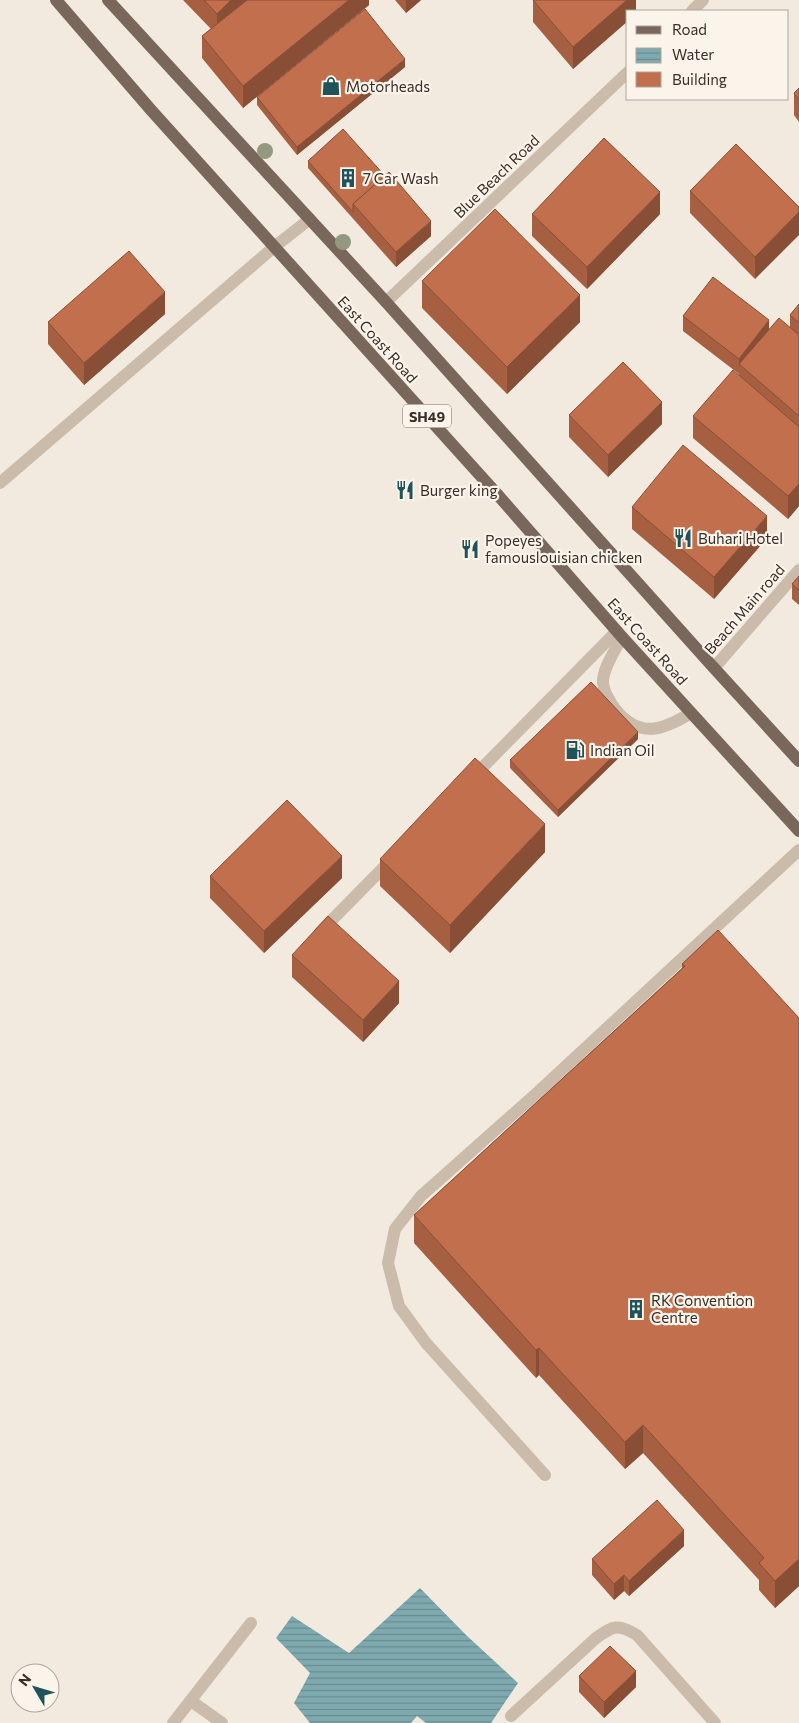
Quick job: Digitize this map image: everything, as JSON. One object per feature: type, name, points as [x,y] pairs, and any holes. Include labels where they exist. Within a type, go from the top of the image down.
[{"type":"main road","name":"East Coast Road","points":[[56,0],[620,634],[799,831]]},
{"type":"main road","name":"East Coast Road","points":[[108,0],[386,302],[799,761]]},
{"type":"street","points":[[693,10],[703,0]]},
{"type":"street","name":"Blue Beach Road","points":[[386,302],[626,74]]},
{"type":"street","points":[[0,484],[274,247],[310,219]]},
{"type":"street","name":"Beach Main road","points":[[714,668],[799,570]]},
{"type":"street","points":[[620,634],[603,682],[609,701],[622,716],[641,729],[650,729],[676,722],[691,713]]},
{"type":"street","points":[[464,786],[620,634]]},
{"type":"street","points":[[312,941],[402,849]]},
{"type":"street","points":[[545,1475],[426,1343],[400,1306],[388,1263],[395,1229],[420,1196],[538,1092],[799,850]]},
{"type":"street","points":[[174,1723],[251,1623]]},
{"type":"street","points":[[511,1716],[596,1638],[608,1629],[619,1626],[637,1635],[715,1723]]},
{"type":"street","points":[[191,1701],[222,1723]]},
{"type":"water","points":[[420,1588],[466,1635],[518,1683],[491,1723],[426,1723],[417,1716],[411,1723],[310,1723],[294,1703],[310,1673],[276,1638],[292,1616],[349,1653]]},
{"type":"building","points":[[204,0],[231,0],[217,14]]},
{"type":"building","points":[[247,0],[349,0],[243,86],[202,36]]},
{"type":"building","points":[[533,0],[627,0],[573,47]]},
{"type":"building","name":"Motorheads","points":[[365,9],[405,59],[297,147],[257,97]]},
{"type":"building","points":[[799,88],[799,100],[794,93]]},
{"type":"building","name":"7 Car Wash","points":[[343,129],[385,176],[353,204],[353,212],[308,161]]},
{"type":"building","points":[[604,138],[660,192],[587,267],[532,214]]},
{"type":"building","points":[[736,144],[799,207],[799,212],[755,257],[690,191]]},
{"type":"building","points":[[389,172],[431,221],[396,252],[353,204]]},
{"type":"building","points":[[495,209],[580,295],[507,367],[422,281]]},
{"type":"building","points":[[129,251],[165,292],[84,363],[48,322]]},
{"type":"building","points":[[713,277],[769,320],[739,359],[683,316]]},
{"type":"building","points":[[799,304],[799,323],[790,315]]},
{"type":"building","points":[[779,318],[799,335],[799,416],[739,364]]},
{"type":"building","points":[[623,362],[662,402],[608,455],[569,415]]},
{"type":"building","points":[[733,370],[799,427],[799,484],[788,496],[693,416]]},
{"type":"building","points":[[683,445],[767,516],[714,577],[632,507]]},
{"type":"building","points":[[799,576],[799,590],[792,584]]},
{"type":"building","points":[[591,682],[638,732],[558,810],[510,760]]},
{"type":"building","points":[[475,758],[545,824],[450,925],[380,859]]},
{"type":"building","points":[[287,800],[342,856],[264,931],[210,876]]},
{"type":"building","points":[[328,916],[399,981],[363,1020],[292,955]]},
{"type":"building","name":"RK Convention Centre","points":[[718,930],[799,1018],[799,1559],[775,1581],[759,1563],[764,1558],[643,1425],[625,1442],[539,1348],[536,1350],[414,1215],[685,966],[682,964]]},
{"type":"building","points":[[657,1500],[684,1530],[629,1581],[624,1575],[614,1584],[592,1559]]},
{"type":"building","points":[[610,1646],[636,1671],[604,1702],[579,1676]]},
{"type":"place","name":"Motorheads","points":[[331,86]]},
{"type":"place","name":"7 Car Wash","points":[[348,178]]},
{"type":"place","name":"Burger king","points":[[405,490]]},
{"type":"place","name":"Buhari Hotel","points":[[683,538]]},
{"type":"place","name":"Popeyes famouslouisian chicken","points":[[470,549]]},
{"type":"place","name":"Indian Oil","points":[[575,750]]},
{"type":"place","name":"RK Convention Centre","points":[[636,1309]]}]
